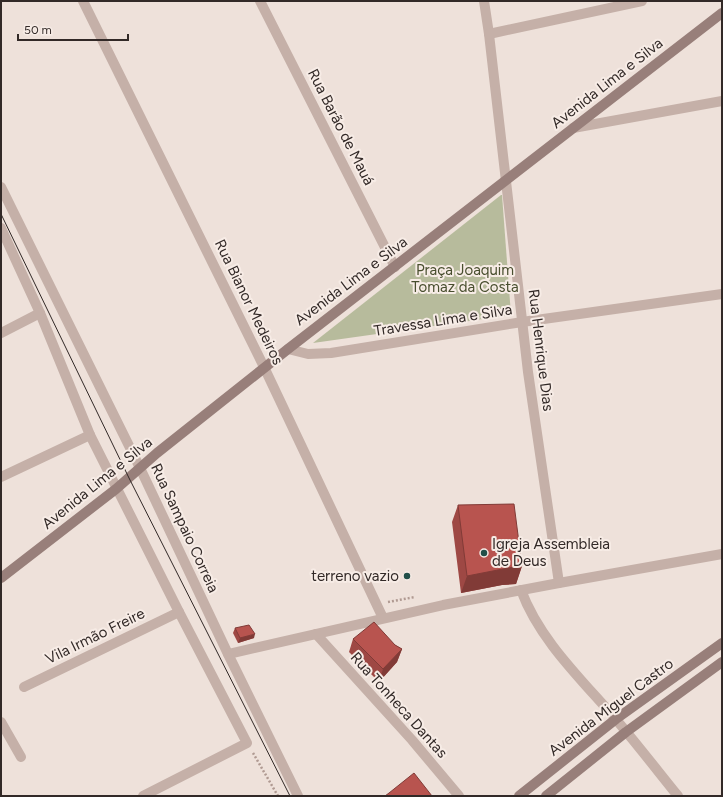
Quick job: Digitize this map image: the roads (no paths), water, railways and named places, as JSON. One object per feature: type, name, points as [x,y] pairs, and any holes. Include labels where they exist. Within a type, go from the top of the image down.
[{"type":"main road","name":"Avenida Lima e Silva","points":[[1,578],[116,489],[264,367],[722,13]]},
{"type":"main road","name":"Avenida Miguel Castro","points":[[519,796],[616,720],[722,643]]},
{"type":"main road","name":"Avenida Miguel Castro","points":[[546,796],[626,732],[722,662]]},
{"type":"street","name":"Rua Bianor Medeiros","points":[[83,1],[264,367],[383,618]]},
{"type":"street","name":"Rua Barão de Mauá","points":[[260,1],[395,267]]},
{"type":"street","name":"Rua Henrique Dias","points":[[484,1],[528,372],[559,582]]},
{"type":"street","points":[[489,34],[642,1]]},
{"type":"street","points":[[572,128],[722,101]]},
{"type":"street","name":"Rua Sampaio Correia","points":[[1,187],[140,468],[228,654],[298,796]]},
{"type":"street","points":[[1,228],[40,313],[90,435],[116,489],[247,743],[143,796]]},
{"type":"street","name":"Travessa Lima e Silva","points":[[288,349],[308,354],[331,353],[522,322],[722,294]]},
{"type":"street","points":[[1,334],[40,313]]},
{"type":"street","points":[[1,477],[90,435]]},
{"type":"street","points":[[228,654],[443,604],[722,554]]},
{"type":"street","points":[[521,590],[536,621],[558,653],[616,720],[678,796]]},
{"type":"street","name":"Vila Irmão Freire","points":[[24,687],[179,612]]},
{"type":"street","name":"Rua Tonheca Dantas","points":[[316,634],[412,740],[459,796]]},
{"type":"street","points":[[1,722],[21,757]]},
{"type":"tram line","points":[[1,214],[129,478],[290,796]]},
{"type":"place","name":"Igreja Assembleia de Deus","points":[[484,553]]},
{"type":"place","name":"terreno vazio","points":[[407,576]]},
{"type":"park label","name":"Praça Joaquim Tomaz da Costa","points":[[465,278]]}]
